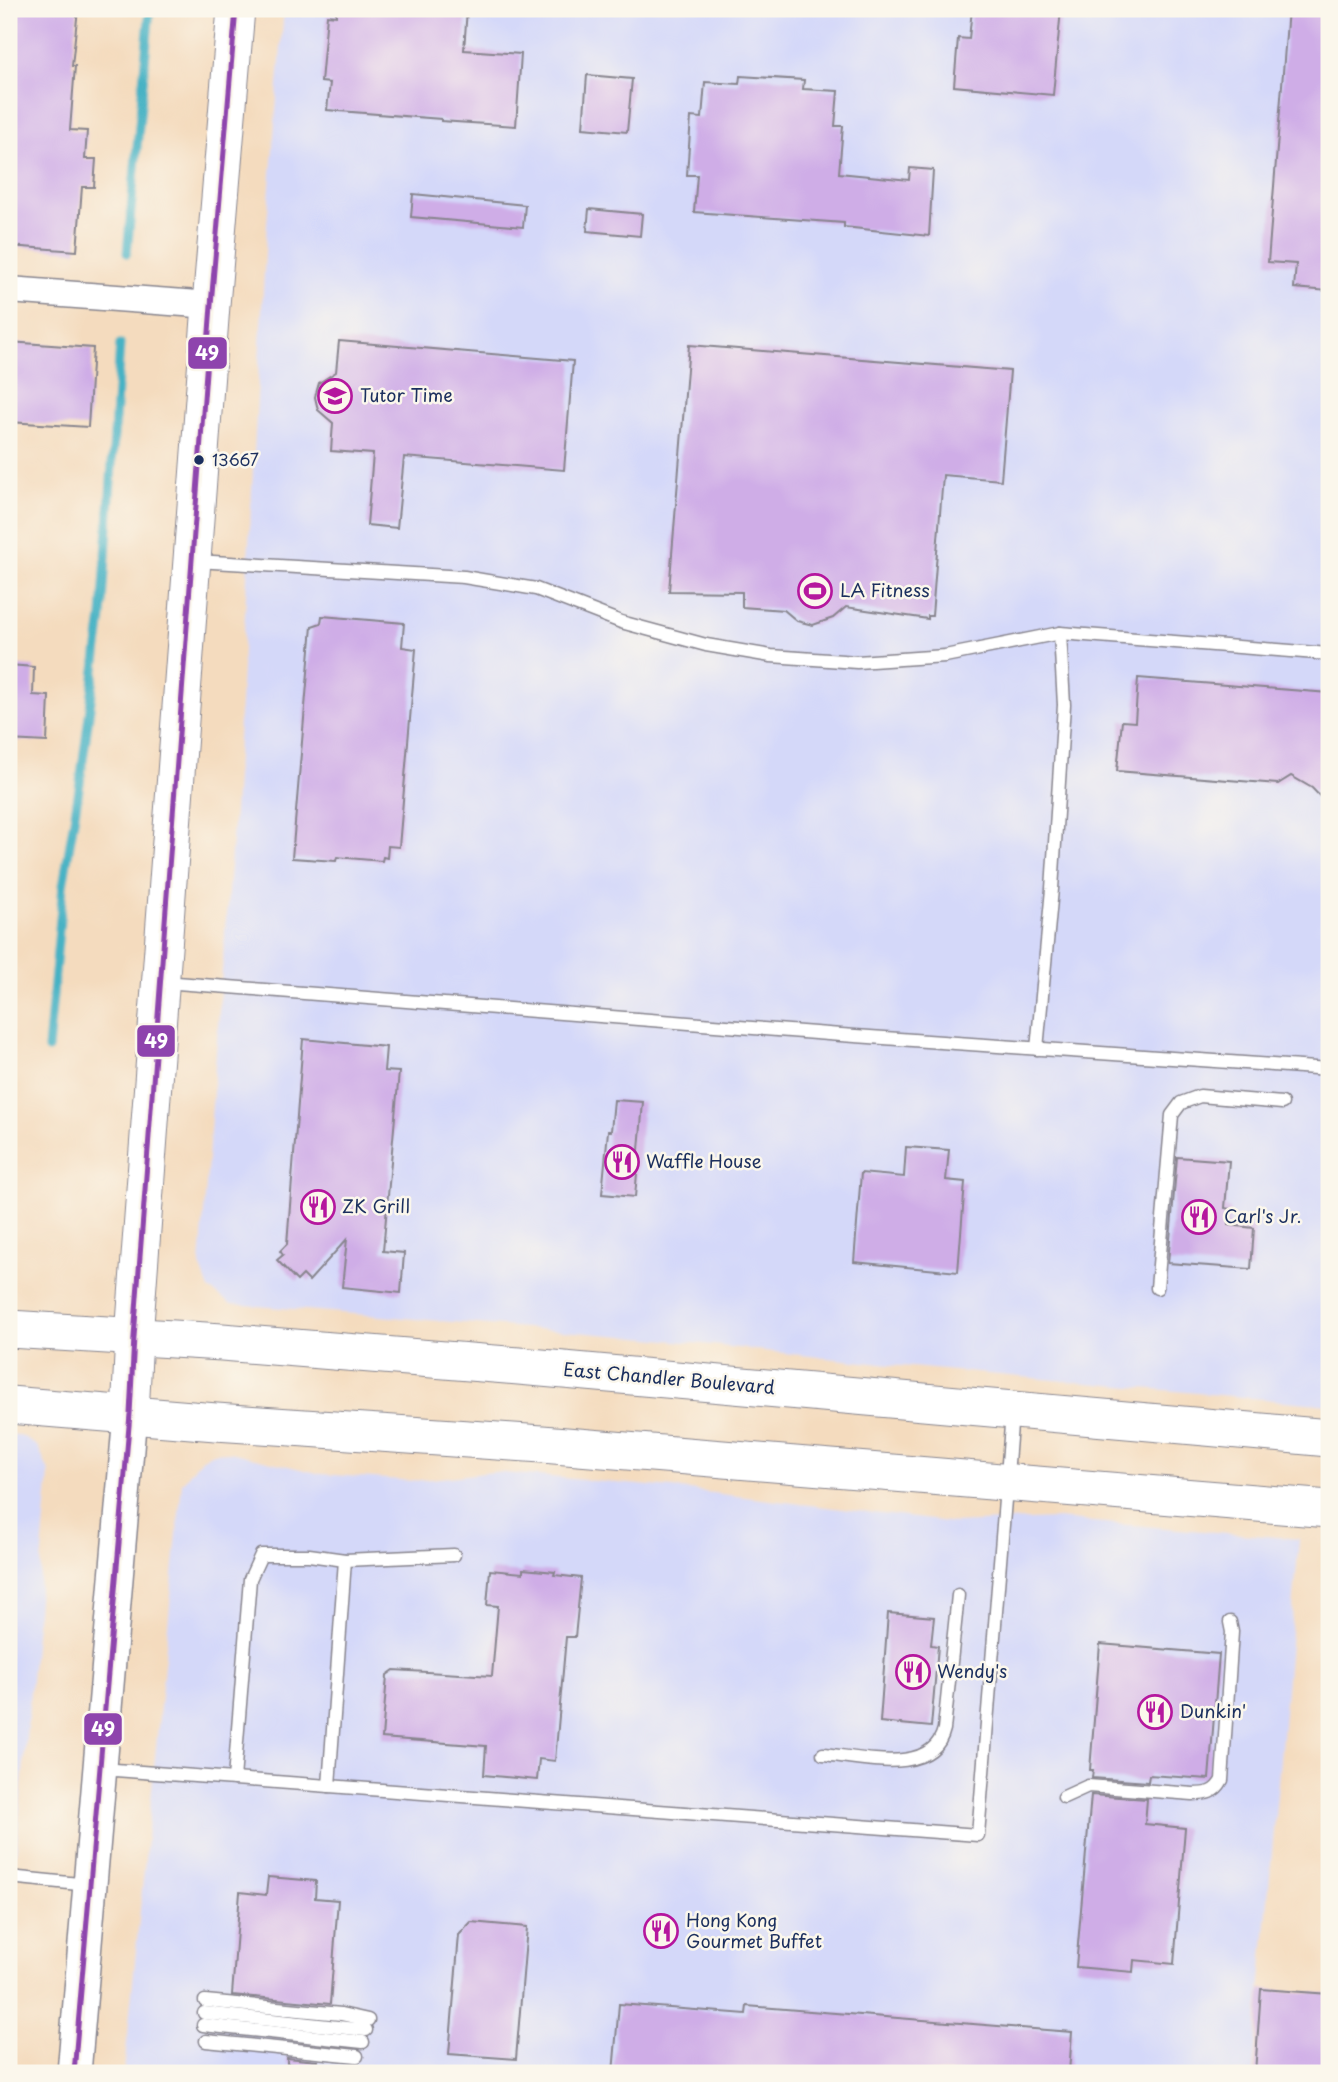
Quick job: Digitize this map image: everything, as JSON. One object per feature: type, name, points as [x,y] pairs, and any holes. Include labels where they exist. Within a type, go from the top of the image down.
[{"type":"main road","points":[[130,1414],[211,304],[236,9]]},
{"type":"main road","name":"East Chandler Boulevard","points":[[9,1329],[222,1342],[519,1366],[1329,1438]]},
{"type":"main road","points":[[9,1405],[542,1444],[1329,1509]]},
{"type":"street","points":[[9,290],[211,304]]},
{"type":"street","points":[[74,2073],[130,1414]]},
{"type":"lane","points":[[192,561],[464,577],[536,589],[621,622],[706,645],[783,657],[857,662],[945,656],[1060,633],[1329,654]]},
{"type":"lane","points":[[1037,1049],[1052,889],[1064,705],[1060,633]]},
{"type":"lane","points":[[161,982],[854,1036],[1329,1069]]},
{"type":"lane","points":[[1157,1289],[1172,1115],[1181,1103],[1200,1096],[1282,1103]]},
{"type":"lane","points":[[100,1769],[978,1835],[1012,1409]]},
{"type":"lane","points":[[234,1779],[250,1579],[261,1555],[309,1555],[345,1560],[454,1555]]},
{"type":"lane","points":[[329,1786],[345,1560]]},
{"type":"lane","points":[[823,1754],[899,1761],[932,1751],[942,1739],[944,1729],[958,1595]]},
{"type":"lane","points":[[1064,1797],[1088,1786],[1193,1794],[1207,1794],[1218,1788],[1222,1780],[1232,1632],[1230,1622]]},
{"type":"lane","points":[[9,1877],[90,1885]]},
{"type":"lane","points":[[204,2013],[341,2014],[366,2031],[204,2013]]},
{"type":"lane","points":[[206,2041],[357,2056]]},
{"type":"shaded area","points":[[284,9],[1329,9],[1329,1405],[890,1365],[649,1338],[231,1304],[209,1289],[200,1265],[234,812],[266,237]]},
{"type":"shaded area","points":[[9,1433],[26,1438],[38,1447],[49,1472],[9,1935]]},
{"type":"shaded area","points":[[230,1452],[321,1474],[413,1481],[494,1472],[672,1488],[955,1523],[1056,1519],[1299,1539],[1253,2073],[124,2073],[182,1483],[201,1459],[213,1453]]},
{"type":"building","points":[[9,9],[78,9],[72,66],[75,66],[70,130],[87,131],[85,159],[96,159],[94,187],[82,187],[77,251],[9,246]]},
{"type":"building","points":[[336,9],[467,9],[464,50],[521,54],[516,126],[327,110],[330,83],[321,82],[327,15],[336,16]]},
{"type":"building","points":[[972,9],[1061,9],[1053,95],[954,86],[958,38],[969,39]]},
{"type":"building","points":[[1288,9],[1329,9],[1329,291],[1294,288],[1296,264],[1268,262]]},
{"type":"building","points":[[587,75],[632,79],[627,132],[583,128]]},
{"type":"building","points":[[740,76],[804,80],[803,89],[838,91],[835,126],[843,126],[839,173],[909,180],[910,168],[933,170],[929,236],[844,227],[844,223],[694,212],[697,175],[687,175],[691,117],[702,118],[705,82],[739,84]]},
{"type":"building","points":[[413,194],[525,205],[523,227],[411,217]]},
{"type":"building","points":[[589,209],[642,214],[640,236],[587,231]]},
{"type":"building","points":[[339,341],[573,361],[564,470],[404,457],[397,528],[367,525],[373,454],[331,451],[333,423],[318,410],[315,397],[319,383],[336,372]]},
{"type":"building","points":[[9,342],[93,348],[88,427],[9,422]]},
{"type":"building","points":[[689,345],[1010,371],[1001,480],[943,475],[932,616],[928,616],[928,619],[846,607],[833,618],[813,625],[797,621],[784,610],[742,607],[742,592],[669,591]]},
{"type":"building","points":[[322,616],[404,623],[402,647],[416,649],[399,847],[388,846],[387,858],[383,857],[382,861],[337,857],[336,861],[292,858],[312,626],[321,623]]},
{"type":"building","points":[[9,665],[34,667],[33,695],[49,696],[47,742],[9,740]]},
{"type":"building","points":[[1138,678],[1329,693],[1329,806],[1312,788],[1291,776],[1278,784],[1117,771],[1122,721],[1135,722]]},
{"type":"building","points":[[303,1039],[386,1047],[384,1071],[399,1072],[383,1251],[404,1253],[401,1293],[342,1287],[347,1239],[309,1281],[303,1275],[297,1281],[277,1260],[283,1255],[280,1251],[287,1244]]},
{"type":"building","name":"Waffle House","points":[[614,1100],[643,1102],[635,1197],[602,1194]]},
{"type":"building","points":[[906,1147],[949,1150],[946,1180],[965,1182],[958,1272],[854,1262],[861,1173],[904,1177]]},
{"type":"building","name":"Carl's Jr.","points":[[1177,1157],[1229,1161],[1225,1208],[1230,1209],[1229,1225],[1254,1228],[1251,1269],[1168,1263]]},
{"type":"building","points":[[523,1569],[581,1578],[575,1637],[566,1637],[555,1761],[539,1759],[537,1780],[484,1775],[486,1746],[382,1738],[387,1675],[394,1670],[492,1676],[498,1606],[487,1605],[490,1570],[523,1573]]},
{"type":"building","name":"Wendy's","points":[[888,1613],[934,1617],[931,1645],[938,1646],[931,1727],[880,1722]]},
{"type":"building","name":"Dunkin'","points":[[1100,1644],[1219,1654],[1209,1779],[1149,1775],[1148,1782],[1092,1778],[1093,1770],[1090,1770]]},
{"type":"building","points":[[1091,1795],[1147,1799],[1145,1824],[1185,1828],[1174,1964],[1134,1960],[1133,1972],[1076,1967]]},
{"type":"building","points":[[268,1877],[316,1881],[315,1898],[338,1900],[330,2004],[232,1995],[240,1892],[266,1895]]},
{"type":"building","points":[[471,1922],[527,1927],[516,2059],[449,2054],[459,1935]]},
{"type":"building","points":[[1261,1989],[1329,1994],[1329,2073],[1255,2073]]},
{"type":"building","points":[[619,2004],[746,2014],[747,2006],[1072,2032],[1069,2073],[613,2073]]},
{"type":"building","points":[[287,2058],[317,2061],[316,2067],[287,2064]]},
{"type":"waterway","points":[[127,253],[150,9]]},
{"type":"waterway","points":[[48,1049],[63,886],[102,617],[120,344]]},
{"type":"transit line","name":"49","points":[[74,2073],[130,1414],[211,305],[236,9]]},
{"type":"place","name":"Tutor Time","points":[[335,396]]},
{"type":"place","name":"13667","points":[[199,460]]},
{"type":"place","name":"LA Fitness","points":[[815,591]]},
{"type":"place","name":"Waffle House","points":[[622,1162]]},
{"type":"place","name":"ZK Grill","points":[[318,1207]]},
{"type":"place","name":"Carl's Jr.","points":[[1199,1217]]},
{"type":"place","name":"Wendy's","points":[[913,1672]]},
{"type":"place","name":"Dunkin'","points":[[1155,1712]]},
{"type":"place","name":"Hong Kong Gourmet Buffet","points":[[661,1931]]}]
